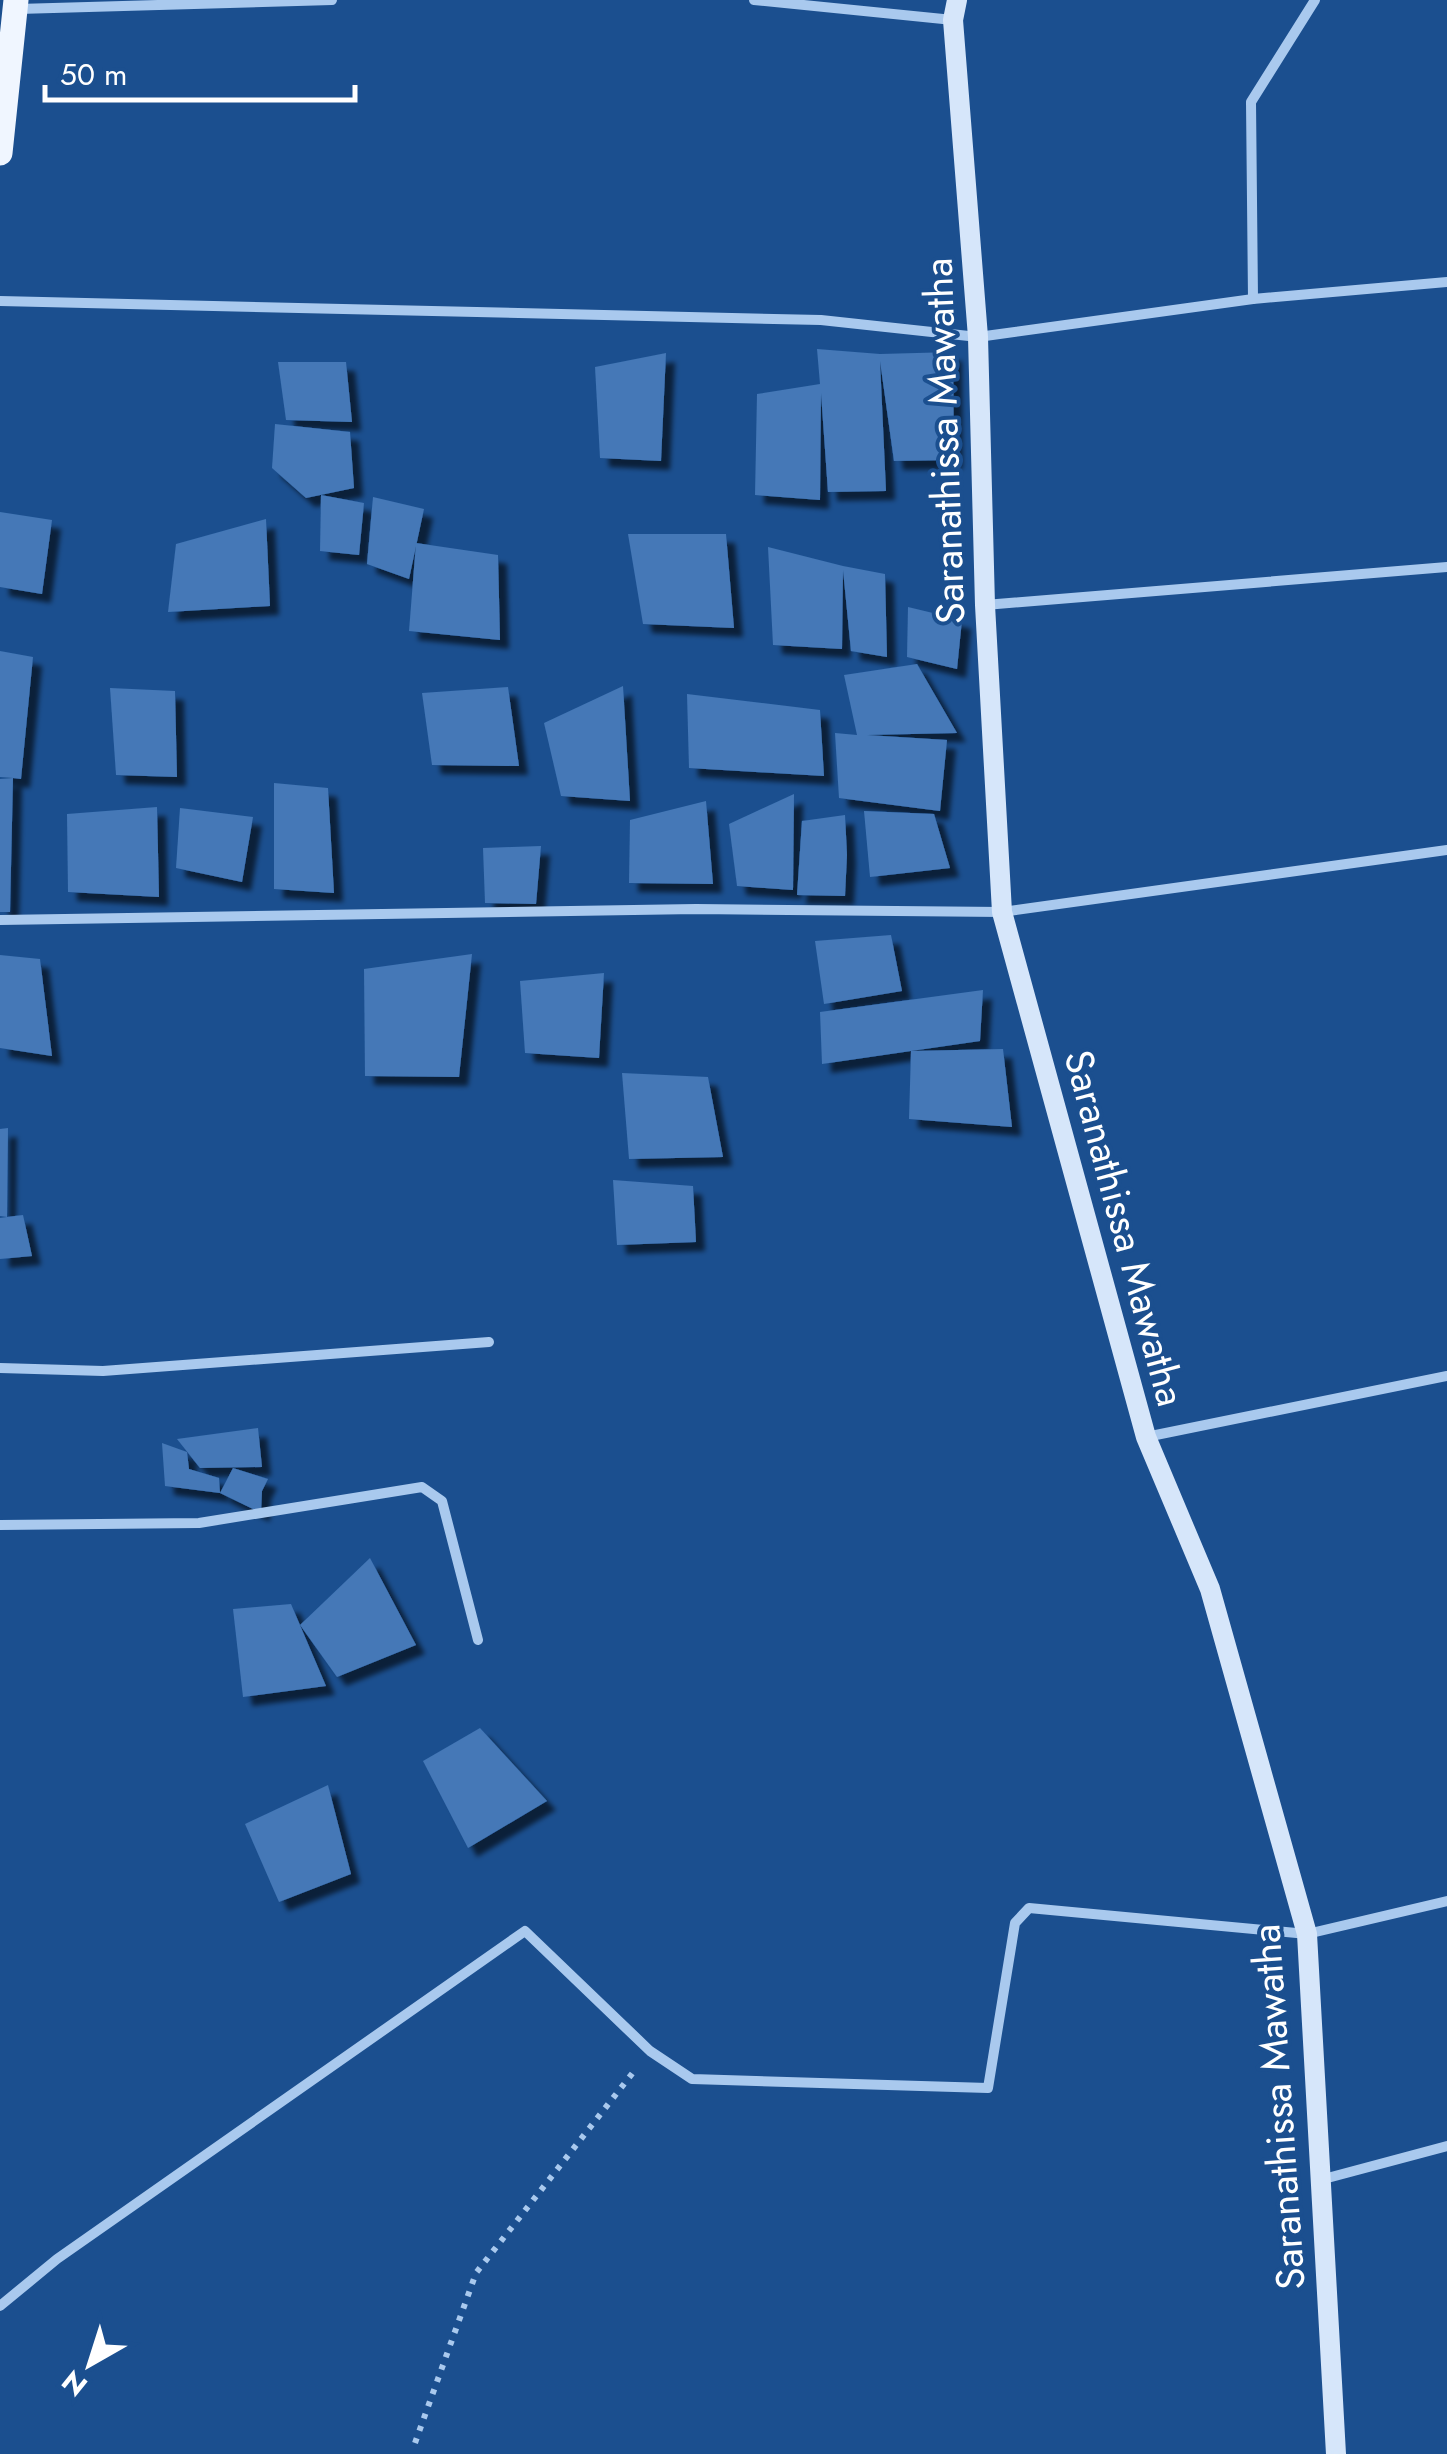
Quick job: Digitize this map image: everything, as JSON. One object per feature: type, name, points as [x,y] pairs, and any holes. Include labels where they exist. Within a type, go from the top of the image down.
[{"type":"main road","points":[[0,153],[16,4]]},
{"type":"street","points":[[16,4],[332,0]]},
{"type":"street","points":[[754,0],[955,10]]},
{"type":"street","points":[[1253,299],[1251,102],[1315,0]]},
{"type":"street","name":"Saranathissa Mawatha","points":[[955,10],[978,337],[985,605],[1002,912],[1146,1437],[1210,1589],[1307,1934],[1336,2454]]},
{"type":"street","points":[[0,301],[821,320],[978,337],[1253,299],[1447,282]]},
{"type":"street","points":[[985,605],[1447,567]]},
{"type":"street","points":[[0,920],[696,909],[1002,912],[1447,850]]},
{"type":"street","points":[[0,1368],[103,1372],[489,1342]]},
{"type":"street","points":[[1146,1437],[1447,1376]]},
{"type":"street","points":[[0,1525],[199,1523],[422,1487],[442,1501],[478,1640]]},
{"type":"street","points":[[0,2306],[73,2248],[525,1930],[650,2051],[692,2079],[988,2088],[1015,1923],[1029,1908],[1307,1934],[1447,1901]]},
{"type":"street","points":[[1320,2180],[1447,2146]]},
{"type":"path","points":[[414,2443],[476,2273],[650,2051]]},
{"type":"building","points":[[817,349],[880,354],[953,352],[954,460],[894,461],[880,361],[886,491],[828,492],[821,393],[820,500],[755,495],[757,394],[820,384]]},
{"type":"building","points":[[666,353],[661,461],[600,458],[595,367]]},
{"type":"building","points":[[278,362],[346,362],[352,422],[286,420]]},
{"type":"building","points":[[275,424],[350,432],[354,488],[306,498],[272,468]]},
{"type":"building","points":[[321,495],[364,503],[359,555],[320,551]]},
{"type":"building","points":[[373,497],[424,509],[409,579],[367,564]]},
{"type":"building","points":[[0,512],[52,520],[42,594],[0,587]]},
{"type":"building","points":[[266,519],[270,606],[168,612],[176,544]]},
{"type":"building","points":[[628,534],[726,534],[734,628],[643,624]]},
{"type":"building","points":[[416,543],[498,555],[500,640],[409,631]]},
{"type":"building","points":[[768,547],[885,574],[887,657],[851,651],[843,570],[842,649],[773,645]]},
{"type":"building","points":[[908,607],[962,620],[957,669],[907,657]]},
{"type":"building","points":[[0,651],[33,657],[21,779],[0,777]]},
{"type":"building","points":[[917,664],[957,733],[867,735],[947,740],[940,811],[839,798],[835,733],[857,735],[844,675]]},
{"type":"building","points":[[623,686],[630,801],[561,796],[544,723]]},
{"type":"building","points":[[508,687],[519,766],[432,765],[422,693]]},
{"type":"building","points":[[110,688],[175,691],[177,777],[116,775]]},
{"type":"building","points":[[687,694],[820,710],[824,776],[689,768]]},
{"type":"building","points":[[13,778],[10,912],[0,912],[0,779]]},
{"type":"building","points":[[274,783],[328,788],[334,893],[274,889]]},
{"type":"building","points":[[794,794],[793,890],[737,886],[729,824]]},
{"type":"building","points":[[706,801],[713,884],[629,883],[630,820]]},
{"type":"building","points":[[157,807],[159,897],[68,892],[67,814]]},
{"type":"building","points":[[180,808],[253,817],[242,882],[176,868]]},
{"type":"building","points":[[864,811],[934,814],[950,868],[870,877]]},
{"type":"building","points":[[845,815],[845,896],[797,895],[802,821]]},
{"type":"building","points":[[541,846],[536,904],[485,903],[483,848]]},
{"type":"building","points":[[891,935],[902,991],[824,1004],[815,941]]},
{"type":"building","points":[[472,954],[459,1077],[365,1076],[364,969]]},
{"type":"building","points":[[0,955],[40,959],[52,1056],[0,1048]]},
{"type":"building","points":[[604,973],[599,1058],[525,1053],[520,981]]},
{"type":"building","points":[[983,990],[980,1041],[822,1064],[820,1012]]},
{"type":"building","points":[[1003,1049],[1012,1127],[909,1119],[911,1051]]},
{"type":"building","points":[[622,1073],[708,1077],[723,1157],[629,1159]]},
{"type":"building","points":[[8,1128],[7,1217],[0,1216],[0,1129]]},
{"type":"building","points":[[613,1180],[693,1186],[696,1242],[617,1245]]},
{"type":"building","points":[[23,1215],[32,1256],[0,1259],[0,1218]]},
{"type":"building","points":[[258,1428],[262,1467],[200,1468],[177,1439]]},
{"type":"building","points":[[162,1443],[187,1452],[189,1469],[219,1478],[220,1493],[165,1486]]},
{"type":"building","points":[[233,1468],[268,1479],[262,1491],[261,1513],[220,1493]]},
{"type":"building","points":[[370,1558],[416,1645],[337,1677],[300,1625]]},
{"type":"building","points":[[291,1604],[326,1686],[243,1697],[233,1609]]},
{"type":"building","points":[[480,1728],[547,1801],[468,1848],[423,1761]]},
{"type":"building","points":[[328,1785],[351,1874],[279,1902],[245,1824]]}]
